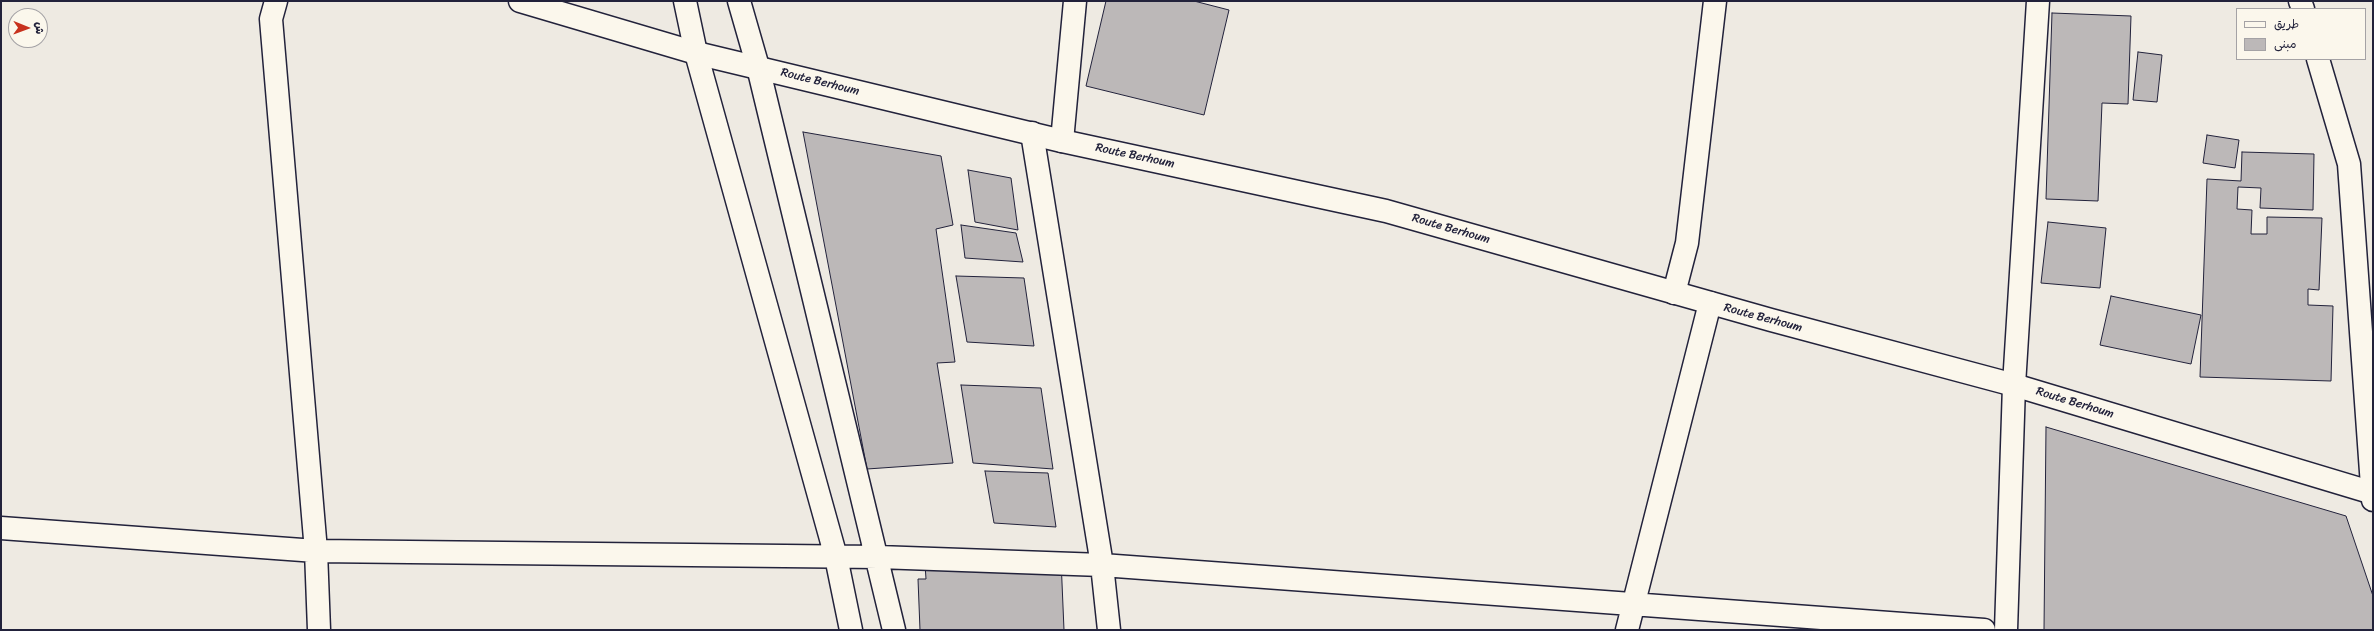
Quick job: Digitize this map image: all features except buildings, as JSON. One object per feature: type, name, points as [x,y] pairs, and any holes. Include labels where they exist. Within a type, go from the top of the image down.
[{"type":"street","points":[[276,1],[271,20],[316,551],[319,630]]},
{"type":"street","name":"Route Berhoum","points":[[520,1],[696,52],[758,67],[1062,140],[1386,210],[1674,293],[2014,385],[2372,495]]},
{"type":"street","points":[[684,1],[696,52],[836,557],[850,630]]},
{"type":"street","points":[[739,1],[758,67],[878,557],[894,630]]},
{"type":"street","points":[[1062,140],[1075,1]]},
{"type":"street","points":[[1674,293],[1687,243],[1715,1]]},
{"type":"street","points":[[2006,630],[2014,385],[2038,1]]},
{"type":"street","points":[[2318,60],[2349,164],[2372,495]]},
{"type":"street","points":[[1032,133],[1102,566],[1109,630]]},
{"type":"street","points":[[1627,630],[1632,604],[1710,303]]},
{"type":"street","points":[[1,528],[316,551],[878,557],[1102,566],[1984,630]]}]
